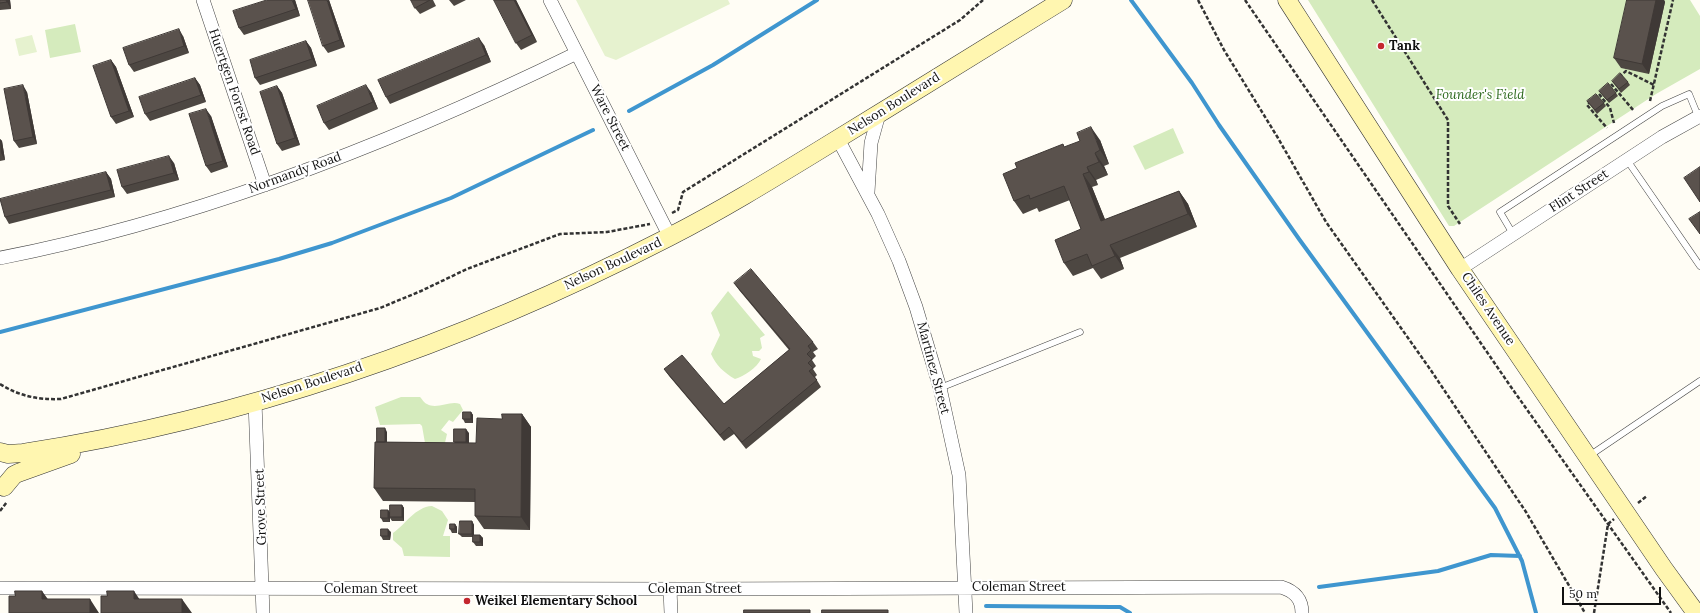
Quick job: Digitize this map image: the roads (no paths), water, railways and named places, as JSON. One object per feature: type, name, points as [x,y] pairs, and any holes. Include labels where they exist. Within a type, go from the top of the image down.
[{"type":"street","name":"Huertgen Forest Road","points":[[203,0],[265,185]]},
{"type":"street","name":"Ware Street","points":[[550,0],[670,237]]},
{"type":"street","name":"Nelson Boulevard","points":[[0,452],[8,454],[23,453],[121,436],[255,402],[370,365],[465,329],[580,280],[670,237],[838,139],[1063,0]]},
{"type":"street","name":"Chiles Avenue","points":[[1287,0],[1460,270],[1664,569],[1696,613]]},
{"type":"street","name":"Normandy Road","points":[[0,258],[120,229],[265,185],[328,162],[454,111],[577,53]]},
{"type":"street","points":[[868,194],[871,143],[879,114]]},
{"type":"street","name":"Flint Street","points":[[1460,270],[1627,160],[1699,116]]},
{"type":"street","name":"Martinez Street","points":[[838,139],[868,194],[908,284],[940,388],[959,475],[966,588],[966,613]]},
{"type":"street","name":"Grove Street","points":[[255,402],[264,613]]},
{"type":"street","name":"Nelson Boulevard","points":[[2,491],[14,475],[121,436]]},
{"type":"street","name":"Nelson Boulevard","points":[[0,455],[5,471],[2,491]]},
{"type":"street","name":"Coleman Street","points":[[0,588],[264,590],[1281,587],[1291,590],[1296,595],[1300,600],[1302,613]]},
{"type":"street","points":[[670,589],[671,613]]},
{"type":"lane","points":[[1513,234],[1500,212],[1621,132],[1662,106],[1689,94],[1699,116]]},
{"type":"lane","points":[[1627,160],[1700,266]]},
{"type":"lane","points":[[940,388],[1080,332]]},
{"type":"lane","points":[[1588,456],[1700,381]]},
{"type":"waterway","points":[[629,111],[713,65],[817,0]]},
{"type":"waterway","points":[[1131,0],[1192,83],[1219,125],[1299,239],[1495,508],[1522,561],[1536,613]]},
{"type":"waterway","points":[[0,332],[279,259],[332,243],[451,198],[593,130]]},
{"type":"waterway","points":[[1319,587],[1438,571],[1491,555],[1520,556]]},
{"type":"waterway","points":[[986,606],[1120,607],[1130,613]]},
{"type":"place","name":"Tank","points":[[1381,46]]},
{"type":"place","name":"Weikel Elementary School","points":[[467,601]]},
{"type":"park label","name":"Founder's Field","points":[[1480,95]]}]
